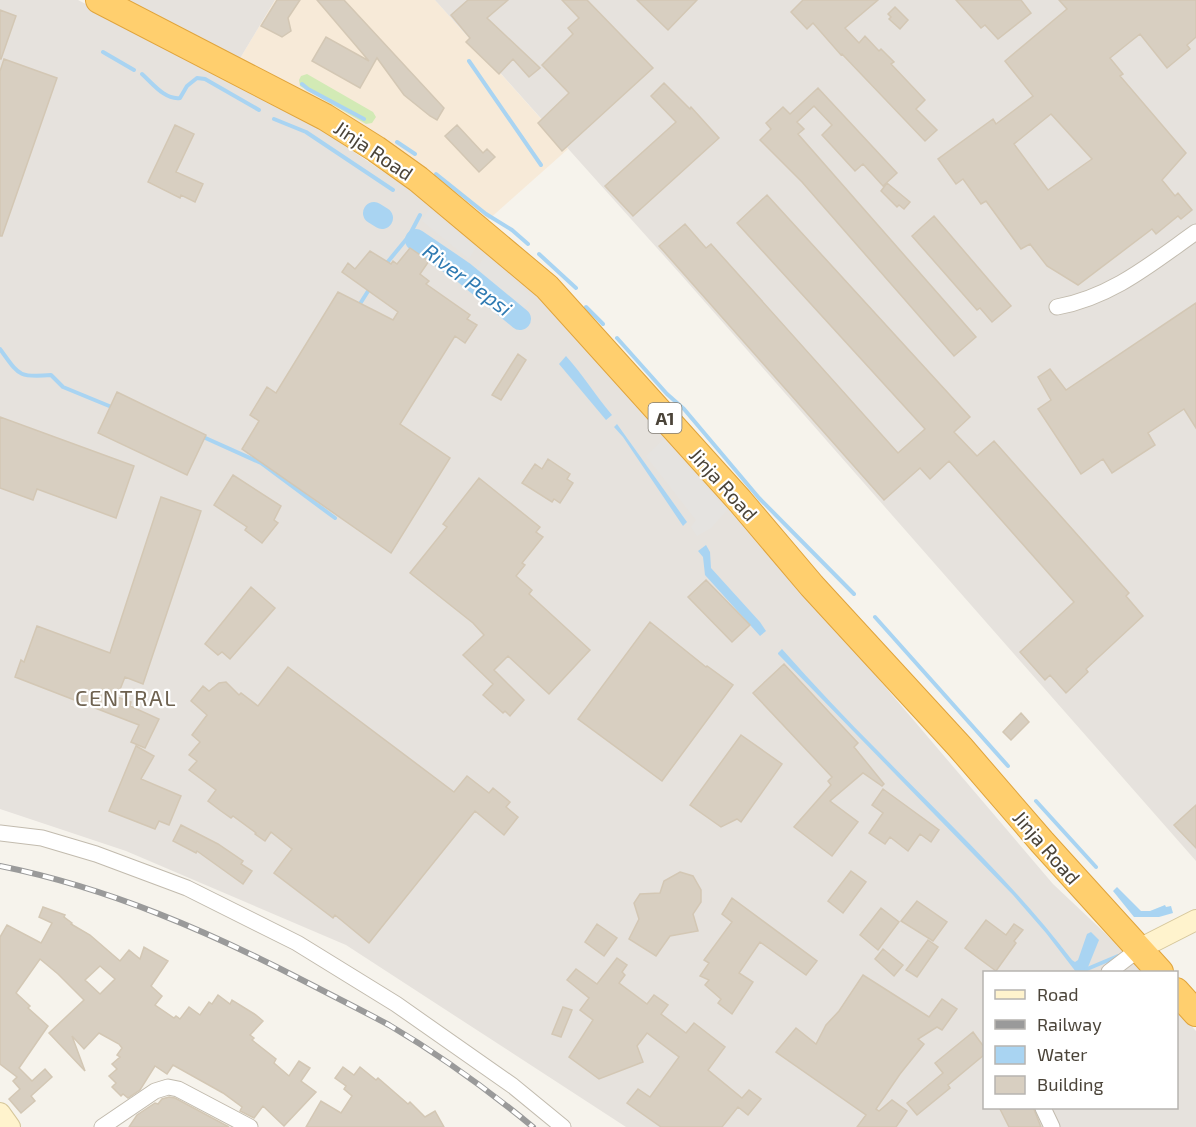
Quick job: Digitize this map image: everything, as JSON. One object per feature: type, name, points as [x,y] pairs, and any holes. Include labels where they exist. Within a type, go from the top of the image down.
[{"type":"highway","name":"Jinja Road","points":[[99,0],[325,117],[376,149],[418,179],[547,287],[740,501],[812,586],[960,747],[1064,868],[1159,971]]},
{"type":"highway","points":[[1178,993],[1196,1013]]},
{"type":"street","points":[[1057,307],[1081,303],[1103,293],[1138,273],[1196,232]]},
{"type":"street","points":[[0,833],[42,838],[96,854],[188,888],[297,943],[396,1004],[513,1086],[563,1127]]},
{"type":"street","points":[[1110,971],[1138,949],[1196,920]]},
{"type":"street","points":[[102,1127],[155,1091],[168,1087],[178,1089],[250,1127]]},
{"type":"street","points":[[1044,1109],[1052,1127]]},
{"type":"street","points":[[0,1113],[10,1127]]},
{"type":"shaded area","points":[[0,0],[78,0],[226,76],[314,125],[403,185],[464,231],[526,285],[656,427],[859,656],[1053,884],[1141,971],[983,971],[983,1109],[1178,1109],[1178,1011],[1196,1031],[1196,1127],[626,1127],[346,945],[126,851],[0,809]]},
{"type":"shaded area","points":[[123,0],[275,0],[239,60]]},
{"type":"shaded area","points":[[275,0],[435,0],[568,149],[487,221],[239,60]]},
{"type":"shaded area","points":[[435,0],[1196,0],[1196,861],[682,276]]},
{"type":"shaded area","points":[[429,209],[476,247],[469,259],[422,221]]},
{"type":"shaded area","points":[[486,255],[532,297],[520,314],[472,275]]},
{"type":"shaded area","points":[[664,439],[727,510],[711,528],[697,536],[691,527],[696,520],[646,456]]},
{"type":"green space","points":[[307,74],[373,112],[376,117],[372,123],[366,124],[300,86],[301,76]]},
{"type":"water","points":[[418,237],[462,268],[458,273],[414,242]]},
{"type":"water","points":[[472,275],[522,315],[517,321],[466,283]]},
{"type":"water","points":[[566,356],[612,415],[606,420],[559,364]]},
{"type":"water","points":[[617,424],[687,522],[683,526],[614,427]]},
{"type":"water","points":[[706,545],[710,552],[711,568],[766,631],[760,636],[705,575],[703,557],[698,551]]},
{"type":"water","points":[[782,649],[1003,879],[1072,960],[1075,962],[1078,960],[1087,934],[1091,932],[1099,940],[1086,971],[1075,971],[1013,895],[778,653]]},
{"type":"water","points":[[1117,887],[1141,911],[1150,911],[1165,905],[1166,907],[1171,906],[1173,913],[1159,917],[1134,917],[1113,891]]},
{"type":"building","points":[[277,0],[300,0],[288,18],[291,31],[282,37],[261,26]]},
{"type":"building","points":[[317,0],[344,0],[444,108],[437,120],[404,95],[377,58],[360,88],[312,61],[326,37],[369,61]]},
{"type":"building","points":[[468,0],[508,0],[487,18],[540,68],[529,77],[513,59],[499,74],[466,42],[470,38],[451,15]]},
{"type":"building","points":[[562,0],[587,0],[653,68],[562,151],[538,123],[569,93],[542,65],[573,34],[568,28],[579,18]]},
{"type":"building","points":[[637,0],[697,0],[668,30]]},
{"type":"building","points":[[803,0],[878,0],[845,28],[859,43],[865,36],[879,51],[881,49],[894,62],[891,64],[925,100],[916,109],[937,130],[925,141],[813,23],[807,29],[791,12]]},
{"type":"building","points":[[956,0],[1021,0],[1031,13],[998,39],[985,25],[981,28]]},
{"type":"building","points":[[1059,0],[1196,0],[1196,37],[1187,45],[1190,49],[1167,68],[1140,34],[1110,58],[1123,74],[1120,76],[1186,153],[1162,180],[1175,196],[1178,193],[1192,210],[1181,219],[1178,216],[1156,234],[1152,229],[1078,285],[1047,266],[1030,244],[1021,249],[986,201],[981,204],[963,179],[956,184],[938,159],[993,119],[996,124],[1033,96],[1005,61],[1067,9]],"holes":[[[1051,114],[1092,159],[1048,190],[1014,144]]]},
{"type":"building","points":[[895,7],[908,20],[900,29],[889,19],[891,17],[888,14]]},
{"type":"building","points":[[0,10],[16,16],[1,59],[0,59]]},
{"type":"building","points":[[4,59],[57,78],[2,236],[0,236],[0,71]]},
{"type":"building","points":[[664,83],[690,109],[691,107],[719,138],[633,216],[605,186],[676,122],[651,96]]},
{"type":"building","points":[[818,88],[897,173],[883,186],[863,164],[855,171],[822,135],[832,125],[814,106],[797,122],[804,129],[798,134],[976,337],[954,356],[802,182],[760,140],[771,129],[766,123],[783,107],[790,114]]},
{"type":"building","points":[[175,125],[194,134],[176,172],[203,184],[195,202],[181,195],[180,198],[148,182]]},
{"type":"building","points":[[457,125],[483,153],[487,149],[495,157],[479,172],[445,136]]},
{"type":"building","points":[[887,183],[910,202],[904,209],[899,205],[897,207],[881,191]]},
{"type":"building","points":[[767,195],[970,417],[954,432],[977,456],[994,441],[1129,593],[1126,596],[1143,616],[1086,669],[1088,672],[1066,693],[1050,675],[1045,680],[1020,652],[1074,602],[949,461],[930,479],[920,468],[884,500],[659,246],[685,224],[706,248],[711,244],[898,453],[925,429],[737,223]]},
{"type":"building","points":[[934,216],[1011,306],[992,322],[980,308],[977,310],[912,236]]},
{"type":"building","points":[[410,248],[429,261],[420,274],[429,281],[426,284],[470,315],[467,319],[477,325],[465,343],[455,336],[400,424],[450,458],[391,553],[242,449],[259,421],[250,415],[267,387],[276,393],[338,292],[393,320],[398,312],[342,272],[348,263],[355,269],[370,251],[391,264],[393,261],[397,264]]},
{"type":"building","points":[[1196,303],[1196,428],[1184,409],[1148,433],[1155,445],[1112,473],[1103,459],[1081,474],[1038,409],[1051,400],[1038,377],[1050,369],[1066,390]]},
{"type":"building","points":[[518,354],[526,360],[501,400],[492,395]]},
{"type":"building","points":[[117,392],[206,435],[187,475],[98,433]]},
{"type":"building","points":[[0,417],[134,466],[116,518],[37,489],[33,500],[0,488]]},
{"type":"building","points":[[548,459],[570,474],[567,479],[573,483],[560,503],[554,499],[552,502],[522,483],[535,464],[542,469]]},
{"type":"building","points":[[233,475],[281,506],[274,520],[278,523],[262,543],[245,530],[247,527],[214,505]]},
{"type":"building","points":[[479,478],[540,527],[536,532],[543,537],[522,563],[525,565],[516,576],[532,590],[529,594],[590,650],[549,694],[508,656],[494,670],[524,700],[510,716],[505,711],[503,713],[483,695],[493,684],[463,655],[484,635],[473,623],[410,573],[447,527],[443,524]]},
{"type":"building","points":[[161,497],[201,511],[143,684],[125,677],[117,697],[131,702],[130,706],[159,719],[145,748],[131,742],[139,725],[15,677],[21,660],[24,662],[37,626],[110,653]]},
{"type":"building","points":[[706,580],[750,625],[732,642],[688,597]]},
{"type":"building","points":[[251,587],[275,608],[230,659],[222,652],[218,655],[205,644]]},
{"type":"building","points":[[650,622],[706,667],[733,685],[662,781],[578,719]]},
{"type":"building","points":[[784,664],[858,743],[854,747],[884,784],[882,786],[863,773],[830,801],[858,822],[832,856],[794,827],[831,785],[828,781],[832,777],[753,693]]},
{"type":"building","points":[[288,667],[454,792],[467,776],[489,793],[493,788],[510,802],[506,807],[518,817],[504,835],[475,811],[369,943],[335,915],[333,918],[274,873],[292,849],[271,832],[265,841],[233,816],[231,818],[221,811],[208,801],[216,790],[189,770],[197,761],[189,755],[200,742],[192,735],[207,715],[191,701],[203,686],[209,691],[219,683],[226,682],[239,695],[241,693],[258,706]]},
{"type":"building","points":[[1021,713],[1029,722],[1011,740],[1003,732]]},
{"type":"building","points":[[741,735],[782,764],[741,822],[737,819],[721,827],[690,805]]},
{"type":"building","points":[[136,746],[154,756],[141,779],[181,796],[169,825],[159,821],[155,829],[109,811]]},
{"type":"building","points":[[883,789],[939,830],[931,842],[920,834],[908,851],[890,837],[885,844],[869,833],[883,813],[872,805]]},
{"type":"building","points":[[1196,805],[1196,848],[1174,825]]},
{"type":"building","points":[[181,825],[218,844],[243,861],[241,864],[252,871],[243,884],[197,851],[196,853],[173,841]]},
{"type":"building","points":[[851,871],[866,882],[843,913],[828,901]]},
{"type":"building","points":[[680,872],[693,876],[701,890],[701,902],[693,914],[698,931],[670,936],[656,956],[629,939],[639,919],[634,903],[640,894],[660,893],[664,881]]},
{"type":"building","points":[[732,898],[817,961],[806,975],[760,942],[739,973],[753,982],[732,1014],[718,1003],[721,999],[705,985],[709,980],[700,976],[709,963],[704,960],[732,922],[722,914]]},
{"type":"building","points":[[917,901],[947,922],[933,941],[901,921]]},
{"type":"building","points":[[43,907],[65,915],[64,917],[71,924],[90,935],[120,961],[129,950],[140,959],[144,947],[168,961],[151,986],[162,996],[155,1005],[174,1018],[176,1016],[180,1019],[189,1007],[200,1015],[209,1002],[212,1004],[218,995],[230,1004],[232,1000],[256,1015],[263,1021],[250,1035],[254,1038],[252,1040],[276,1059],[274,1063],[289,1076],[299,1061],[310,1068],[301,1081],[316,1092],[284,1126],[263,1106],[254,1118],[240,1111],[242,1107],[223,1093],[173,1065],[167,1074],[155,1066],[140,1090],[128,1098],[123,1094],[121,1096],[112,1087],[116,1083],[109,1076],[117,1069],[112,1064],[120,1057],[117,1055],[122,1048],[119,1044],[99,1033],[84,1049],[72,1036],[85,1071],[49,1033],[84,1000],[40,959],[16,993],[30,1006],[28,1008],[48,1026],[19,1068],[32,1081],[45,1069],[52,1077],[31,1096],[35,1101],[21,1113],[9,1099],[20,1089],[13,1081],[17,1077],[0,1064],[0,937],[7,925],[41,943],[52,923],[39,917]],"holes":[[[100,966],[115,979],[100,994],[85,980]]]},
{"type":"building","points":[[881,908],[899,922],[878,950],[860,935]]},
{"type":"building","points":[[986,920],[1006,935],[1014,924],[1023,930],[996,971],[965,948]]},
{"type":"building","points":[[597,924],[617,938],[604,956],[585,942]]},
{"type":"building","points":[[928,940],[938,947],[917,977],[906,970]]},
{"type":"building","points":[[883,949],[903,965],[894,976],[875,959]]},
{"type":"building","points":[[617,958],[627,965],[622,972],[625,975],[619,983],[647,1004],[654,995],[668,1005],[661,1014],[686,1033],[694,1023],[725,1047],[708,1070],[742,1098],[749,1090],[761,1099],[748,1115],[738,1107],[722,1127],[661,1127],[627,1103],[638,1089],[650,1097],[679,1057],[647,1033],[637,1046],[643,1062],[599,1079],[569,1057],[593,1020],[580,1010],[589,998],[567,980],[576,969],[597,984]]},
{"type":"building","points":[[863,975],[929,1017],[942,999],[957,1009],[942,1030],[937,1027],[918,1039],[924,1044],[876,1109],[879,1111],[892,1100],[907,1111],[896,1127],[857,1127],[866,1115],[776,1052],[796,1028],[816,1044],[826,1025],[839,1011]]},
{"type":"building","points":[[563,1007],[572,1010],[561,1037],[552,1034]]},
{"type":"building","points":[[973,1032],[983,1046],[983,1056],[948,1085],[950,1088],[917,1115],[907,1103],[943,1073],[935,1063]]},
{"type":"building","points":[[343,1067],[354,1075],[360,1067],[376,1080],[378,1078],[408,1104],[410,1102],[425,1117],[435,1111],[444,1127],[306,1127],[321,1101],[341,1113],[352,1096],[344,1089],[346,1086],[335,1078]]},
{"type":"building","points":[[169,1097],[229,1127],[129,1127],[137,1115]]},
{"type":"building","points":[[1000,1109],[1034,1109],[1041,1127],[1009,1127]]},
{"type":"waterway","points":[[103,52],[134,70]]},
{"type":"waterway","points":[[469,61],[541,165]]},
{"type":"waterway","points":[[142,74],[160,90],[175,98],[180,98],[187,86],[197,78],[205,79],[259,110]]},
{"type":"waterway","points":[[302,84],[364,119]]},
{"type":"waterway","points":[[274,119],[306,132],[393,190]]},
{"type":"waterway","points":[[397,142],[415,154]]},
{"type":"waterway","points":[[436,174],[528,244]]},
{"type":"waterway","name":"River Pepsi","points":[[374,213],[382,218]]},
{"type":"waterway","points":[[386,264],[409,236],[420,215]]},
{"type":"waterway","name":"River Pepsi","points":[[416,240],[463,272],[520,319]]},
{"type":"waterway","points":[[539,254],[576,288]]},
{"type":"waterway","points":[[358,307],[370,288]]},
{"type":"waterway","points":[[586,307],[603,324]]},
{"type":"waterway","points":[[617,338],[667,394],[684,409],[759,498],[854,594]]},
{"type":"waterway","points":[[0,349],[20,373],[32,376],[51,375],[63,387],[114,408]]},
{"type":"waterway","points":[[201,436],[261,463],[335,518]]},
{"type":"waterway","points":[[875,617],[1008,766]]},
{"type":"waterway","points":[[1036,801],[1096,867]]},
{"type":"waterway","points":[[1082,971],[1118,956]]},
{"type":"railway","points":[[0,866],[41,875],[120,899],[196,929],[271,964],[408,1036],[463,1073],[533,1127]]},
{"type":"district","name":"CENTRAL","points":[[126,697]]}]
